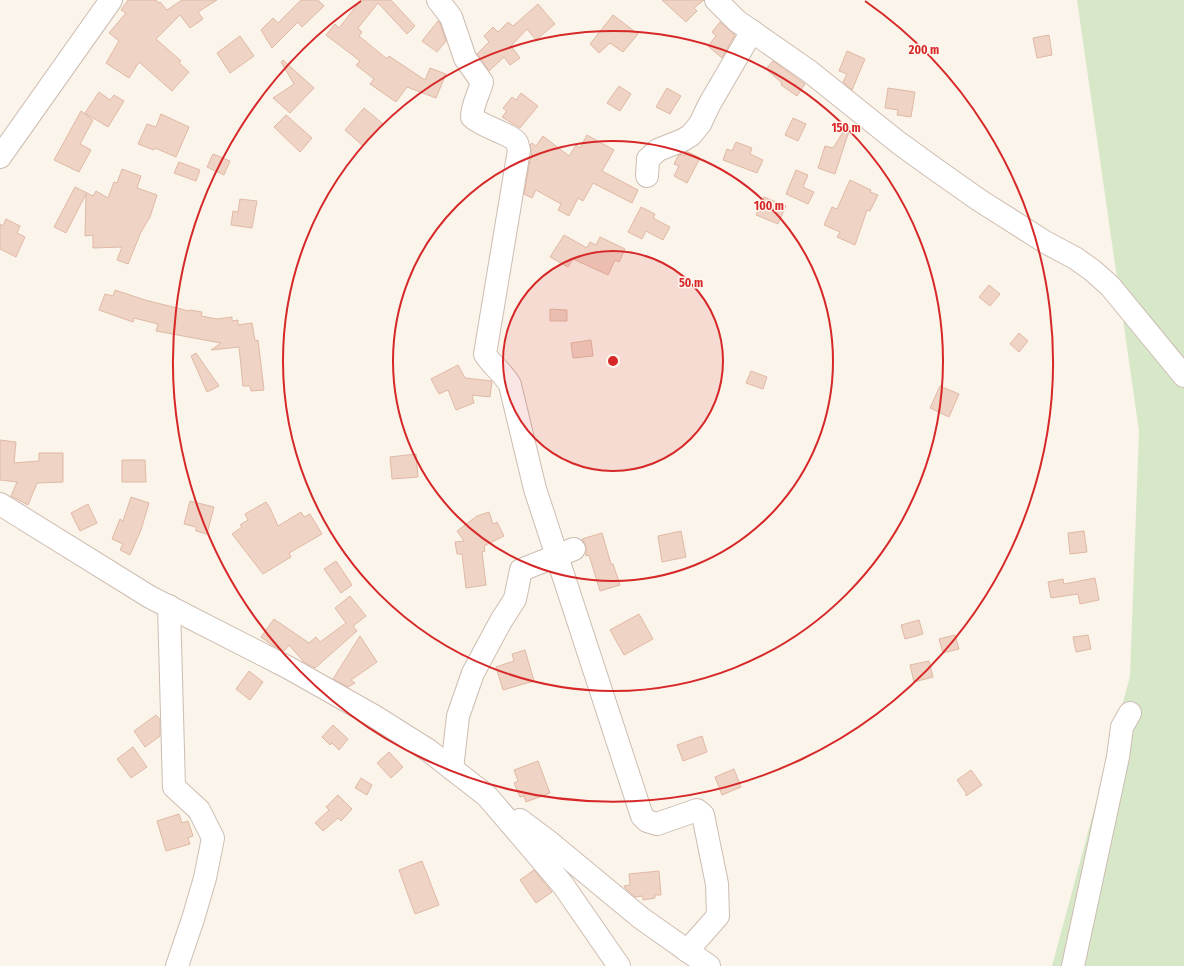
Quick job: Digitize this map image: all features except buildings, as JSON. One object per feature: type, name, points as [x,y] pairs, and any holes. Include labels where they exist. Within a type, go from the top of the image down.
[{"type":"street","points":[[0,157],[112,0]]},
{"type":"street","points":[[438,0],[451,17],[465,58],[482,82],[479,94],[472,108],[472,117],[478,123],[512,138],[517,143],[519,150],[485,354],[491,364],[500,370],[506,377],[510,385],[535,489],[566,552],[642,816],[647,821],[657,824],[697,810],[703,815],[717,884],[718,916],[687,951]]},
{"type":"street","points":[[716,0],[737,21],[809,71],[905,147],[986,204],[1092,270],[1110,286],[1184,376]]},
{"type":"street","points":[[647,176],[648,159],[653,154],[658,150],[683,140],[691,135],[700,124],[709,105],[752,31]]},
{"type":"street","points":[[0,504],[123,580],[169,606],[289,668],[428,750],[548,841],[640,918],[709,966]]},
{"type":"street","points":[[452,769],[458,716],[470,680],[501,621],[516,599],[521,570],[566,552]]},
{"type":"street","points":[[169,606],[174,787],[199,810],[213,838],[205,878],[177,966]]},
{"type":"street","points":[[1073,966],[1118,757],[1122,727],[1130,713]]},
{"type":"street","points":[[487,796],[563,885],[619,966]]},
{"type":"green space","points":[[1077,0],[1184,0],[1184,966],[1052,966],[1130,676],[1139,431]]}]
